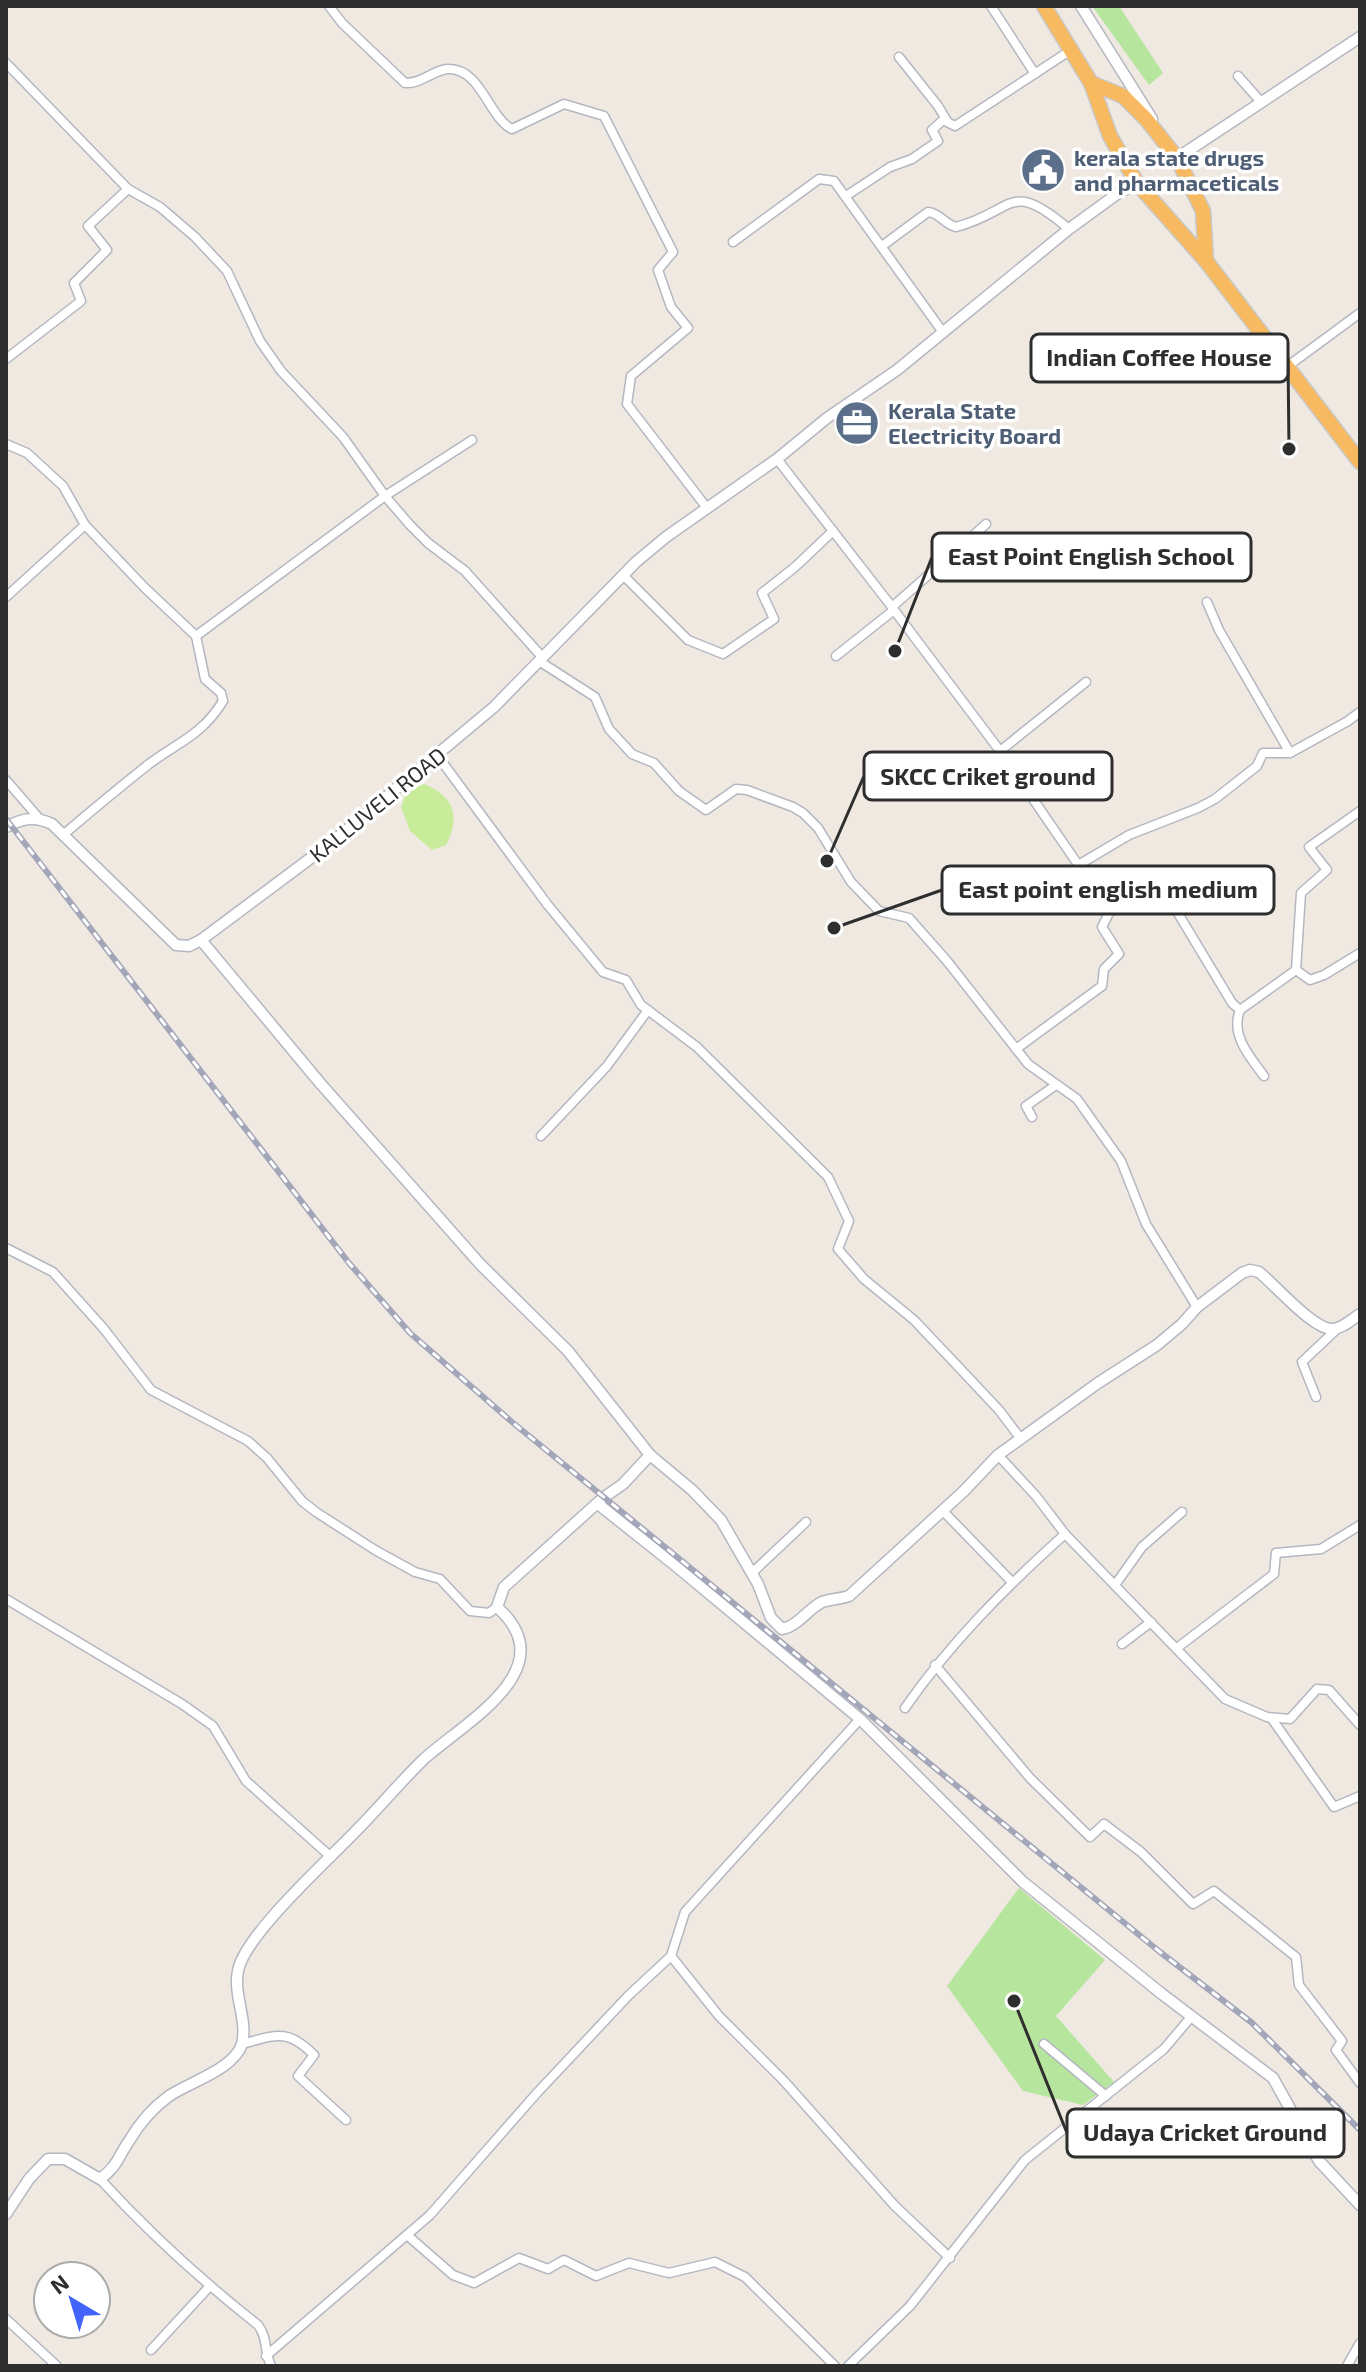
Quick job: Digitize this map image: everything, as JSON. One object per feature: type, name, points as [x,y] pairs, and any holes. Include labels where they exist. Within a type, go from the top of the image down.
[{"type":"highway","points":[[1044,6],[1091,83],[1110,136],[1137,183],[1206,261],[1360,462]]},
{"type":"highway","points":[[1091,83],[1123,96],[1177,158],[1203,211],[1206,261]]},
{"type":"street","points":[[329,6],[342,23],[405,83],[414,84],[445,69],[458,70],[470,78],[503,124],[512,129],[564,104],[604,116],[673,252],[658,270],[671,307],[688,328],[631,376],[627,404],[707,508]]},
{"type":"street","points":[[991,6],[1035,74]]},
{"type":"street","points":[[1081,6],[1177,158],[1360,37]]},
{"type":"street","points":[[846,196],[938,141],[932,130],[943,120],[955,126],[1071,50]]},
{"type":"street","points":[[899,57],[948,122]]},
{"type":"street","points":[[6,63],[128,189],[160,207],[195,237],[227,271],[260,341],[281,371],[343,437],[385,496],[428,543],[465,571],[541,660],[595,697],[609,729],[632,754],[654,763],[679,791],[706,810],[736,789],[747,790],[803,813],[818,828],[851,882],[879,911],[909,918],[922,930],[1028,1064],[1077,1099],[1121,1161],[1146,1224],[1197,1307]]},
{"type":"street","points":[[1238,76],[1262,103]]},
{"type":"street","points":[[733,242],[819,179],[834,181],[942,331]]},
{"type":"street","name":"KALLUVELI ROAD","points":[[201,940],[331,843],[494,707],[623,575],[666,537],[897,370],[1069,229],[1137,183]]},
{"type":"street","points":[[6,359],[81,301],[74,283],[107,250],[88,226],[128,189]]},
{"type":"street","points":[[882,246],[928,212],[935,213],[948,225],[956,227],[1012,201],[1029,202],[1046,210],[1069,229]]},
{"type":"street","points":[[1288,366],[1360,313]]},
{"type":"street","points":[[196,636],[385,496],[472,440]]},
{"type":"street","points":[[6,444],[27,453],[63,486],[85,525],[196,636],[205,679],[221,693],[223,701],[197,734],[171,748],[63,835]]},
{"type":"street","points":[[777,459],[1000,751],[1110,911]]},
{"type":"street","points":[[836,656],[986,524]]},
{"type":"street","points":[[6,597],[85,525]]},
{"type":"street","points":[[623,575],[688,640],[723,654],[774,619],[762,593],[833,531]]},
{"type":"street","points":[[1207,602],[1219,630],[1290,753]]},
{"type":"street","points":[[1000,751],[1086,682]]},
{"type":"street","points":[[1080,864],[1129,835],[1215,799],[1257,766],[1263,753],[1290,753],[1360,712]]},
{"type":"street","points":[[437,755],[603,972],[626,980],[641,1005],[697,1047],[828,1177],[849,1221],[838,1249],[864,1279],[914,1320],[942,1349],[999,1410],[1021,1439]]},
{"type":"street","points":[[6,780],[38,817],[52,824],[176,945],[189,946],[201,940],[320,1083],[480,1264],[568,1351],[650,1455],[692,1490],[721,1520],[752,1573],[777,1626],[788,1628],[817,1605],[849,1596],[943,1511],[998,1455],[1157,1345],[1197,1307],[1250,1270],[1259,1272],[1316,1323],[1329,1329],[1339,1328]]},
{"type":"street","points":[[1296,970],[1301,893],[1327,870],[1309,847],[1360,811]]},
{"type":"street","points":[[6,827],[38,817]]},
{"type":"street","points":[[1110,911],[1129,907],[1161,885],[1232,1003],[1240,1010]]},
{"type":"street","points":[[1016,1049],[1102,986],[1104,969],[1119,954],[1102,927],[1110,911]]},
{"type":"street","points":[[1296,970],[1310,980],[1360,953]]},
{"type":"street","points":[[1264,1076],[1244,1049],[1236,1021],[1240,1010],[1296,970]]},
{"type":"street","points":[[541,1136],[607,1066],[648,1010]]},
{"type":"street","points":[[1032,1117],[1026,1106],[1056,1085]]},
{"type":"street","points":[[6,1248],[53,1272],[104,1329],[151,1390],[248,1441],[267,1458],[302,1501],[316,1512],[415,1572],[440,1579],[470,1611],[489,1613],[497,1607],[504,1587],[623,1484],[650,1455]]},
{"type":"street","points":[[1316,1397],[1302,1362],[1339,1328],[1360,1314]]},
{"type":"street","points":[[998,1455],[1036,1496],[1065,1534],[1225,1699],[1271,1718],[1290,1719],[1317,1689],[1322,1688],[1329,1690],[1360,1725]]},
{"type":"street","points":[[598,1504],[860,1719],[1023,1882],[1191,2017],[1273,2078],[1319,2161],[1360,2205]]},
{"type":"street","points":[[943,1511],[1012,1582]]},
{"type":"street","points":[[1115,1585],[1142,1547],[1182,1512]]},
{"type":"street","points":[[752,1573],[806,1522]]},
{"type":"street","points":[[1177,1648],[1274,1574],[1276,1553],[1321,1549],[1360,1525]]},
{"type":"street","points":[[905,1708],[935,1665],[1012,1582],[1065,1534]]},
{"type":"street","points":[[6,1599],[182,1704],[213,1726],[246,1781],[331,1857]]},
{"type":"street","points":[[100,2179],[114,2169],[143,2121],[169,2096],[233,2059],[242,2044],[238,1970],[242,1958],[264,1924],[424,1760],[509,1685],[520,1663],[521,1637],[508,1616],[497,1607]]},
{"type":"street","points":[[1122,1644],[1151,1622]]},
{"type":"street","points":[[935,1665],[1030,1778],[1090,1837],[1104,1824],[1141,1852],[1193,1904],[1214,1891],[1296,1957],[1299,1985],[1342,2041],[1336,2050],[1360,2083]]},
{"type":"street","points":[[1271,1718],[1334,1807],[1360,1796]]},
{"type":"street","points":[[266,2356],[430,2215],[536,2094],[628,1996],[671,1956],[685,1912],[860,1719]]},
{"type":"street","points":[[671,1956],[719,2016],[784,2081],[895,2206],[950,2258]]},
{"type":"street","points":[[848,2366],[910,2306],[1025,2160],[1164,2049],[1191,2017]]},
{"type":"street","points":[[242,2044],[280,2034],[297,2038],[314,2055],[298,2076],[346,2120]]},
{"type":"street","points":[[1044,2044],[1106,2096]]},
{"type":"street","points":[[8,2207],[48,2159],[65,2159],[100,2179],[141,2224],[209,2287],[258,2325],[264,2333],[266,2356],[271,2366]]},
{"type":"street","points":[[407,2235],[453,2275],[474,2283],[519,2258],[548,2269],[564,2260],[596,2276],[629,2263],[669,2273],[715,2262],[745,2277],[835,2366]]},
{"type":"street","points":[[151,2350],[209,2287]]},
{"type":"street","points":[[6,2319],[57,2366]]},
{"type":"street","points":[[1347,2366],[1360,2343]]},
{"type":"green space","points":[[1092,6],[1119,6],[1163,73],[1149,85]]},
{"type":"green space","points":[[424,784],[448,801],[454,817],[446,845],[432,850],[410,831],[401,807],[407,791]]},
{"type":"green space","points":[[1019,1888],[1105,1960],[1056,2016],[1114,2082],[1083,2105],[1023,2091],[947,1986]]},
{"type":"waterway","points":[[543,2366],[549,2366]]},
{"type":"railway","points":[[6,819],[349,1263],[410,1333],[512,1422],[1160,1952],[1251,2022],[1360,2130]]},
{"type":"place","name":"kerala state drugs and pharmaceticals","points":[[1043,170]]},
{"type":"place","name":"Kerala State Electricity Board","points":[[857,423]]},
{"type":"place","name":"Indian Coffee House","points":[[1289,449]]},
{"type":"place","name":"East Point English School","points":[[895,651]]},
{"type":"place","name":"SKCC Criket ground","points":[[827,861]]},
{"type":"place","name":"East point english medium","points":[[834,928]]},
{"type":"place","name":"Udaya Cricket Ground","points":[[1014,2001]]}]
